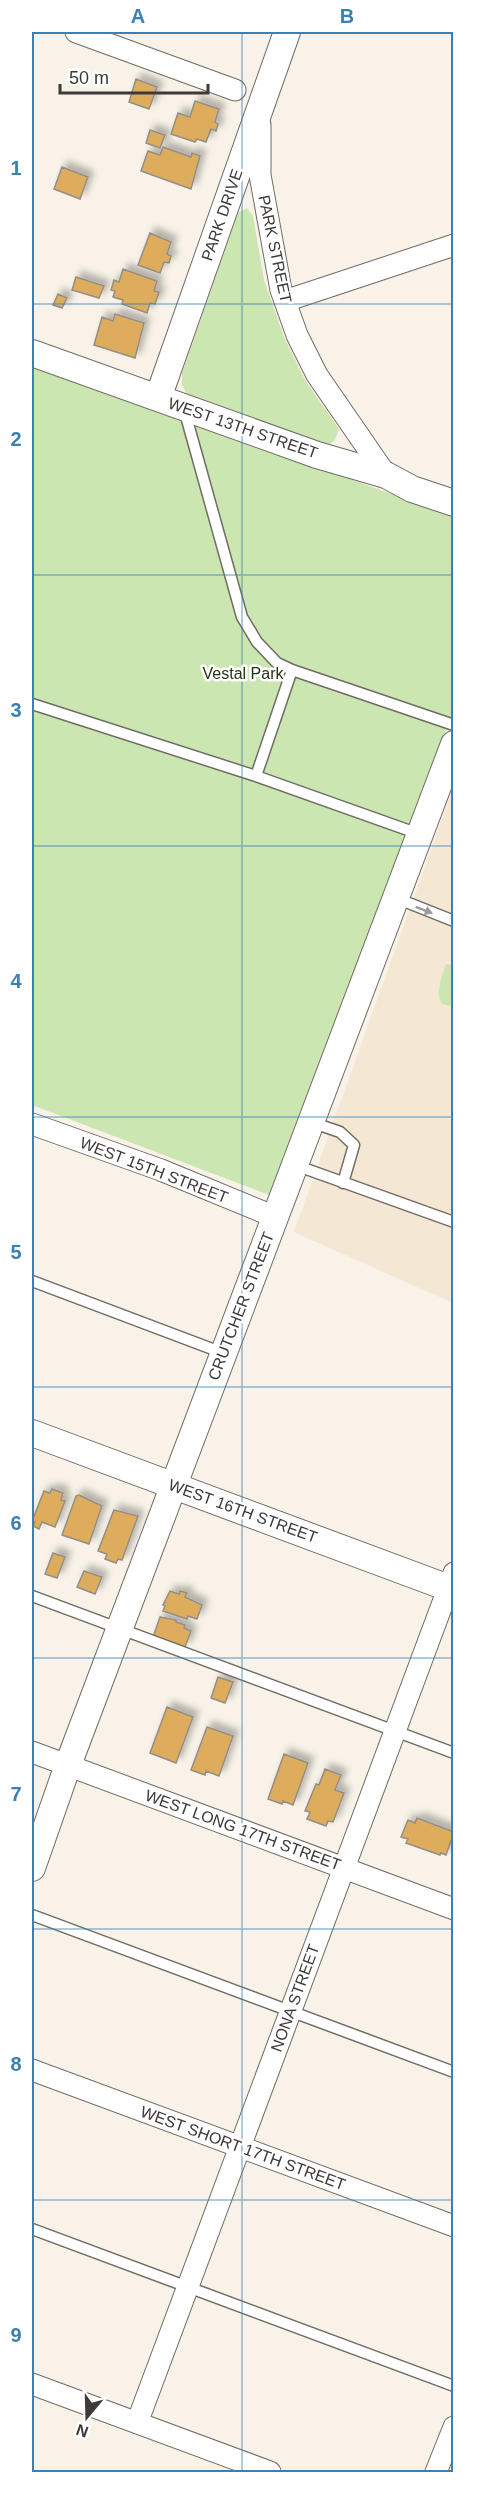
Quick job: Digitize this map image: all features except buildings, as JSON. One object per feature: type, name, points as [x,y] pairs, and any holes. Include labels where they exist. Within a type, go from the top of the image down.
[{"type":"street","points":[[76,32],[236,90]]},
{"type":"street","name":"PARK DRIVE","points":[[158,398],[287,32]]},
{"type":"street","name":"PARK STREET","points":[[262,104],[258,152],[260,175],[270,240],[285,301],[297,335],[317,375],[386,475]]},
{"type":"street","points":[[285,301],[453,245]]},
{"type":"street","name":"WEST 13TH STREET","points":[[32,353],[317,454],[386,475],[412,489],[453,503]]},
{"type":"street","name":"CRUTCHER STREET","points":[[32,1868],[68,1765],[395,898],[420,834],[441,792],[453,744]]},
{"type":"street","name":"WEST 15TH STREET","points":[[32,1124],[161,1170],[275,1217]]},
{"type":"street","name":"WEST 16TH STREET","points":[[32,1433],[452,1583]]},
{"type":"street","name":"NONA STREET","points":[[137,2423],[394,1731],[452,1583]]},
{"type":"street","name":"WEST LONG 17TH STREET","points":[[32,1752],[453,1909]]},
{"type":"street","name":"WEST SHORT 17TH STREET","points":[[32,2070],[453,2226]]},
{"type":"street","points":[[32,2384],[270,2472]]},
{"type":"street","points":[[436,2472],[453,2427]]},
{"type":"lane","points":[[183,406],[242,617],[257,642],[277,663],[292,670],[453,725]]},
{"type":"lane","points":[[256,776],[292,670]]},
{"type":"lane","points":[[32,704],[256,776],[420,834]]},
{"type":"lane","points":[[395,898],[453,921]]},
{"type":"lane","points":[[311,1122],[340,1132],[354,1145],[343,1183]]},
{"type":"lane","points":[[294,1165],[453,1222]]},
{"type":"lane","points":[[32,1281],[224,1353]]},
{"type":"lane","points":[[32,1596],[453,1754]]},
{"type":"lane","points":[[32,1915],[453,2072]]},
{"type":"lane","points":[[32,2229],[453,2386]]},
{"type":"shaded area","points":[[453,788],[453,1303],[294,1232]]},
{"type":"green space","points":[[247,208],[253,216],[264,280],[284,337],[305,380],[339,429],[335,440],[329,445],[188,396],[182,385],[182,373],[238,213]]},
{"type":"green space","name":"Vestal Park","points":[[32,365],[453,516],[453,712],[272,1196],[32,1105]]},
{"type":"green space","points":[[446,964],[453,965],[453,1005],[446,1005],[439,997],[440,983]]}]
